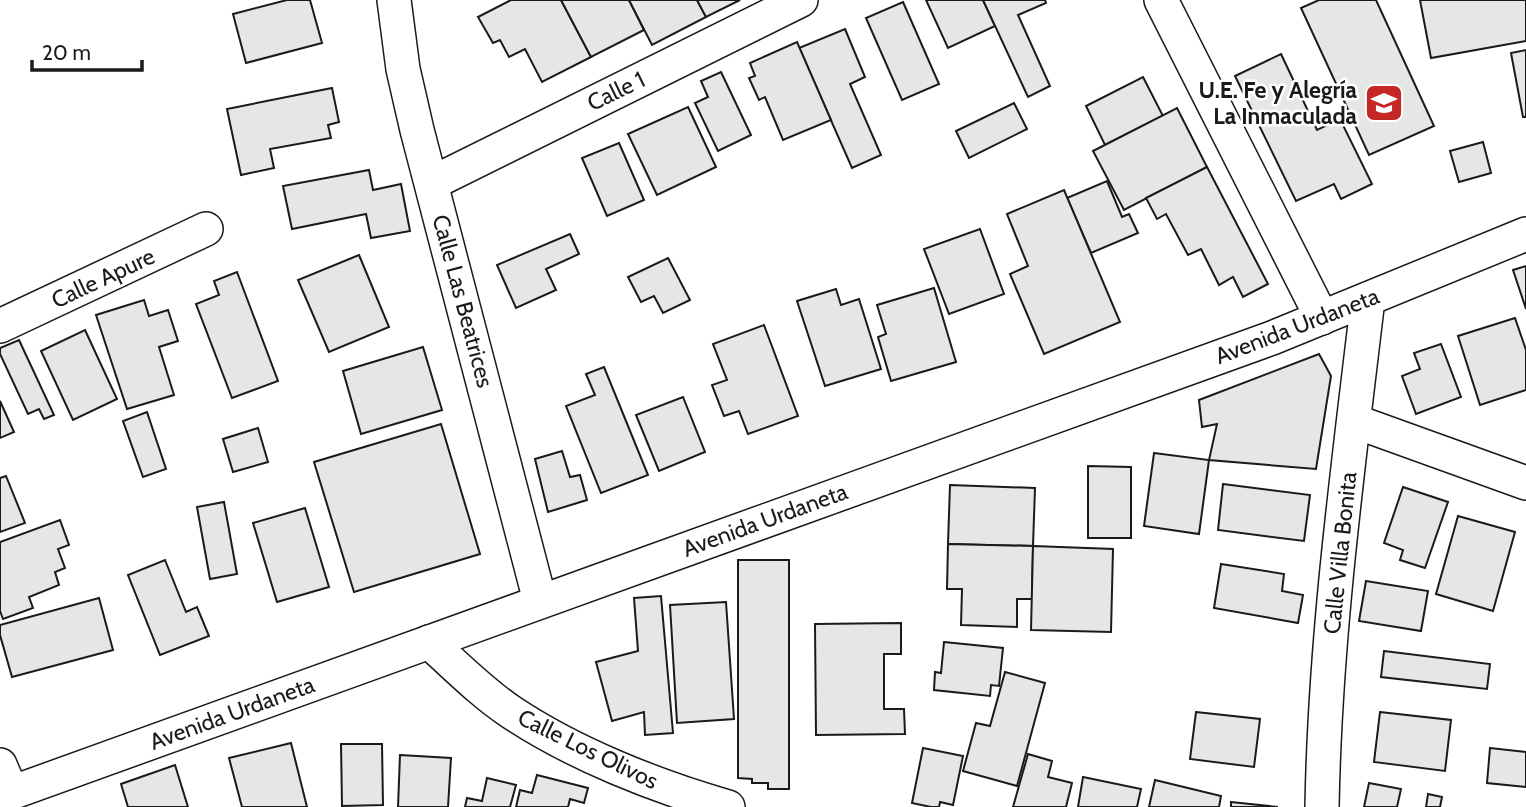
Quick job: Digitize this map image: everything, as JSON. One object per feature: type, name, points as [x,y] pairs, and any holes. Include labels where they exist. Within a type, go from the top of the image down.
[{"type":"street","name":"Calle Las Beatrices","points":[[394,0],[403,69],[540,601]]},
{"type":"street","name":"Calle 1","points":[[432,183],[801,0]]},
{"type":"street","points":[[1161,0],[1322,318]]},
{"type":"street","name":"Calle Apure","points":[[0,326],[206,229]]},
{"type":"street","name":"Avenida Urdaneta","points":[[4,785],[429,642],[1272,338],[1526,234]]},
{"type":"street","name":"Calle Villa Bonita","points":[[1322,807],[1330,640],[1368,299]]},
{"type":"street","points":[[1354,421],[1526,483]]},
{"type":"street","name":"Calle Los Olivos","points":[[429,642],[510,712],[614,766],[671,789],[728,807]]},
{"type":"building","points":[[287,0],[310,0],[322,43],[246,63],[233,14]]},
{"type":"building","points":[[511,0],[561,0],[591,57],[542,82],[525,49],[509,57],[500,40],[493,43],[478,17]]},
{"type":"building","points":[[561,0],[629,0],[644,30],[591,57]]},
{"type":"building","points":[[629,0],[697,0],[706,17],[652,45]]},
{"type":"building","points":[[697,0],[740,0],[706,17]]},
{"type":"building","points":[[926,0],[983,0],[995,26],[948,48]]},
{"type":"building","points":[[983,0],[1045,0],[1046,3],[1018,15],[1050,86],[1028,97]]},
{"type":"building","points":[[1319,0],[1376,0],[1434,126],[1369,155],[1301,8]]},
{"type":"building","points":[[1420,0],[1526,0],[1526,41],[1431,58]]},
{"type":"building","points":[[903,2],[939,84],[902,100],[866,18]]},
{"type":"building","points":[[845,29],[865,77],[850,84],[881,155],[852,168],[799,48]]},
{"type":"building","points":[[797,42],[831,120],[783,140],[765,97],[759,100],[749,78],[755,76],[750,63]]},
{"type":"building","points":[[1526,50],[1526,117],[1523,117],[1511,53]]},
{"type":"building","points":[[1281,54],[1317,130],[1340,119],[1372,184],[1341,199],[1334,184],[1296,201],[1235,76]]},
{"type":"building","points":[[721,72],[751,135],[718,151],[695,103],[708,97],[701,81]]},
{"type":"building","points":[[1143,77],[1163,116],[1105,145],[1086,106]]},
{"type":"building","points":[[332,88],[339,122],[328,125],[331,138],[270,149],[274,168],[241,175],[227,109]]},
{"type":"building","points":[[1014,103],[1027,129],[969,158],[956,131]]},
{"type":"building","points":[[688,107],[716,167],[657,195],[628,134]]},
{"type":"building","points":[[1177,108],[1207,167],[1124,210],[1093,151]]},
{"type":"building","points":[[1483,142],[1491,173],[1459,182],[1450,151]]},
{"type":"building","points":[[619,143],[644,200],[607,216],[582,158]]},
{"type":"building","points":[[1207,167],[1268,284],[1243,297],[1233,277],[1219,285],[1201,249],[1188,255],[1166,214],[1157,219],[1146,198]]},
{"type":"building","points":[[369,170],[373,190],[401,184],[410,231],[371,238],[366,214],[292,229],[283,186]]},
{"type":"building","points":[[1107,181],[1122,217],[1129,214],[1138,233],[1091,253],[1067,198]]},
{"type":"building","points":[[1064,190],[1120,322],[1044,354],[1010,274],[1028,266],[1007,214]]},
{"type":"building","points":[[980,229],[1004,294],[949,314],[924,249]]},
{"type":"building","points":[[570,234],[579,254],[546,269],[556,290],[516,308],[497,265]]},
{"type":"building","points":[[359,255],[389,327],[329,352],[298,280]]},
{"type":"building","points":[[668,258],[690,300],[663,313],[654,296],[641,302],[628,277]]},
{"type":"building","points":[[1526,266],[1526,309],[1513,270]]},
{"type":"building","points":[[237,272],[278,381],[232,398],[196,304],[219,295],[214,281]]},
{"type":"building","points":[[934,288],[956,362],[891,381],[878,337],[886,334],[877,305]]},
{"type":"building","points":[[836,289],[841,305],[859,299],[881,369],[825,386],[797,301]]},
{"type":"building","points":[[144,300],[149,316],[168,310],[178,341],[159,347],[174,395],[127,409],[96,315]]},
{"type":"building","points":[[1515,318],[1526,350],[1526,390],[1480,405],[1458,336]]},
{"type":"building","points":[[764,325],[798,416],[748,434],[739,411],[724,416],[712,385],[727,380],[713,344]]},
{"type":"building","points":[[85,330],[117,399],[73,420],[41,351]]},
{"type":"building","points":[[19,340],[54,415],[44,419],[39,409],[28,414],[0,354],[0,348]]},
{"type":"building","points":[[1441,344],[1461,397],[1416,414],[1402,376],[1420,369],[1414,353]]},
{"type":"building","points":[[423,347],[442,410],[361,434],[343,371]]},
{"type":"building","points":[[1319,354],[1331,376],[1316,469],[1209,460],[1217,424],[1202,427],[1199,400]]},
{"type":"building","points":[[604,367],[648,475],[601,493],[566,406],[595,395],[586,374]]},
{"type":"building","points":[[683,397],[705,452],[659,471],[636,415]]},
{"type":"building","points":[[0,401],[14,432],[0,438]]},
{"type":"building","points":[[147,412],[166,469],[143,477],[123,421]]},
{"type":"building","points":[[441,424],[480,554],[354,592],[314,462]]},
{"type":"building","points":[[258,428],[268,462],[233,472],[223,439]]},
{"type":"building","points":[[562,451],[570,477],[580,475],[587,500],[548,512],[535,459]]},
{"type":"building","points":[[1154,453],[1209,460],[1199,534],[1144,526]]},
{"type":"building","points":[[1088,466],[1131,467],[1131,538],[1088,538]]},
{"type":"building","points":[[6,476],[25,523],[0,532],[0,478]]},
{"type":"building","points":[[1223,484],[1310,495],[1304,541],[1218,530]]},
{"type":"building","points":[[950,485],[1035,488],[1033,546],[948,544]]},
{"type":"building","points":[[1403,487],[1448,502],[1425,568],[1400,560],[1403,550],[1384,543]]},
{"type":"building","points":[[224,502],[237,574],[210,579],[197,507]]},
{"type":"building","points":[[305,508],[329,587],[277,602],[253,523]]},
{"type":"building","points":[[1458,516],[1515,532],[1493,611],[1436,594]]},
{"type":"building","points":[[60,520],[69,545],[58,549],[65,568],[55,572],[59,585],[29,597],[33,608],[3,619],[0,611],[0,542]]},
{"type":"building","points":[[948,544],[1033,546],[1032,599],[1017,599],[1017,627],[961,625],[962,589],[947,589]]},
{"type":"building","points":[[1033,546],[1113,549],[1111,632],[1031,630]]},
{"type":"building","points":[[165,560],[186,612],[197,607],[209,636],[160,655],[128,575]]},
{"type":"building","points":[[738,560],[789,560],[789,789],[768,789],[768,783],[752,783],[752,779],[738,778]]},
{"type":"building","points":[[1221,564],[1284,574],[1282,591],[1303,595],[1298,623],[1214,608]]},
{"type":"building","points":[[1366,581],[1428,591],[1421,631],[1359,621]]},
{"type":"building","points":[[661,596],[673,733],[645,735],[644,712],[612,721],[596,662],[638,651],[634,598]]},
{"type":"building","points":[[99,598],[113,650],[12,677],[0,635],[0,625]]},
{"type":"building","points":[[726,602],[734,719],[677,723],[670,605]]},
{"type":"building","points":[[901,623],[901,654],[884,654],[884,709],[904,709],[905,734],[816,735],[815,624]]},
{"type":"building","points":[[944,642],[1003,648],[999,686],[991,685],[990,696],[934,690],[935,672],[941,673]]},
{"type":"building","points":[[1384,651],[1490,664],[1487,689],[1381,677]]},
{"type":"building","points":[[1005,672],[1045,683],[1017,786],[963,771],[976,723],[990,726]]},
{"type":"building","points":[[1196,712],[1260,719],[1254,767],[1190,759]]},
{"type":"building","points":[[1380,712],[1451,720],[1445,771],[1374,762]]},
{"type":"building","points":[[291,743],[307,807],[242,807],[229,758]]},
{"type":"building","points":[[341,744],[382,744],[383,805],[342,806]]},
{"type":"building","points":[[923,748],[963,756],[953,805],[940,802],[939,807],[931,807],[912,803]]},
{"type":"building","points":[[1490,748],[1526,752],[1526,787],[1487,783]]},
{"type":"building","points":[[1028,754],[1052,761],[1048,777],[1072,783],[1066,807],[1013,807]]},
{"type":"building","points":[[400,755],[451,758],[448,807],[398,807]]},
{"type":"building","points":[[175,765],[188,807],[128,807],[121,784]]},
{"type":"building","points":[[537,775],[588,788],[584,803],[570,799],[568,807],[516,807],[520,790],[532,793]]},
{"type":"building","points":[[1083,777],[1141,789],[1137,807],[1078,807]]},
{"type":"building","points":[[487,778],[516,785],[510,807],[465,807],[467,798],[482,801]]},
{"type":"building","points":[[1155,780],[1221,796],[1219,807],[1149,807]]},
{"type":"building","points":[[1369,783],[1401,789],[1397,807],[1364,807]]},
{"type":"building","points":[[1428,794],[1442,797],[1440,807],[1426,807]]},
{"type":"building","points":[[1231,802],[1278,807],[1231,807]]},
{"type":"place","name":"U.E. Fe y Alegría La Inmaculada","points":[[1384,103]]}]
